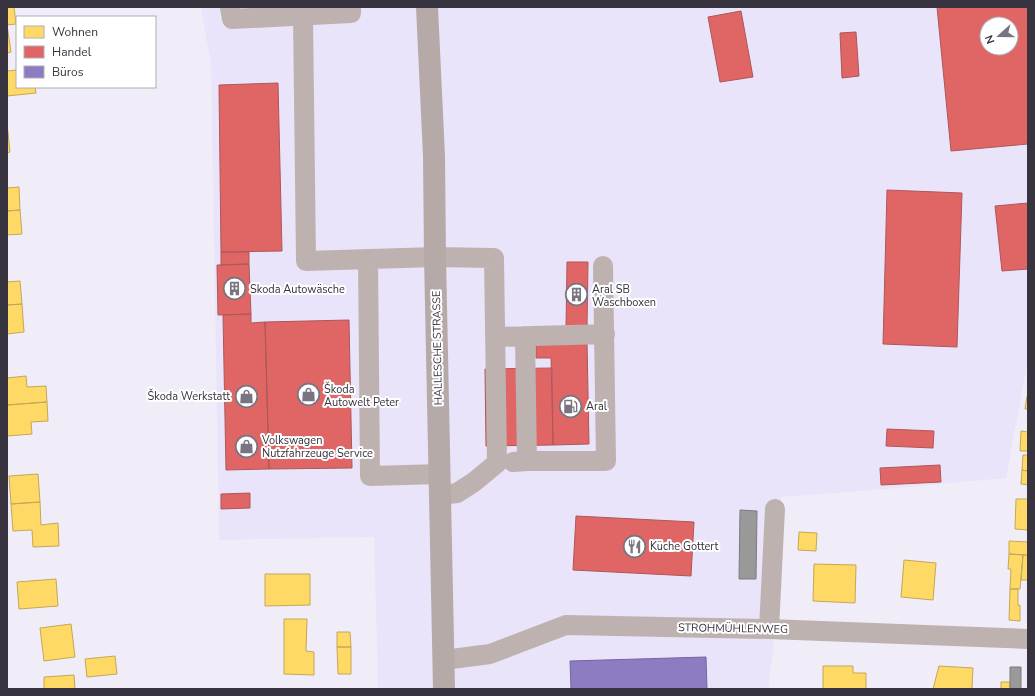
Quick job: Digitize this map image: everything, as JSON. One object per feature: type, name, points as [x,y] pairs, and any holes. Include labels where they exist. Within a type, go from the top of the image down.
[{"type":"main road","name":"HALLESCHE STRASSE","points":[[427,7],[434,156],[444,689]]},
{"type":"street","points":[[230,7],[232,19],[351,13],[351,7]]},
{"type":"street","points":[[303,16],[306,261],[435,257],[494,258],[497,463]]},
{"type":"street","points":[[368,259],[370,476],[440,474]]},
{"type":"street","points":[[440,495],[457,494],[497,463],[526,461],[606,461],[603,266]]},
{"type":"street","points":[[495,337],[605,334]]},
{"type":"street","points":[[525,336],[526,461]]},
{"type":"street","points":[[769,629],[775,509]]},
{"type":"street","name":"STROHMÜHLENWEG","points":[[444,660],[490,654],[566,625],[769,629],[1028,639]]},
{"type":"shaded area","points":[[201,7],[1028,7],[1028,360],[1006,478],[781,497],[773,653],[768,689],[378,689],[374,537],[219,540],[211,65]]},
{"type":"building: Wohnen","points":[[7,7],[14,7],[16,24],[7,25]]},
{"type":"building: Wohnen","points":[[7,25],[11,52],[7,53]]},
{"type":"building: Wohnen","points":[[16,70],[16,88],[35,88],[36,93],[7,96],[7,71]]},
{"type":"building: Wohnen","points":[[7,123],[10,152],[7,153]]},
{"type":"building: Wohnen","points":[[19,187],[20,210],[7,211],[7,188]]},
{"type":"building: Wohnen","points":[[20,210],[22,234],[7,235],[7,211]]},
{"type":"building: Wohnen","points":[[20,281],[22,304],[7,305],[7,282]]},
{"type":"building: Wohnen","points":[[22,304],[24,332],[7,334],[7,305]]},
{"type":"building: Wohnen","points":[[26,376],[27,387],[46,386],[47,402],[7,405],[7,378]]},
{"type":"building: Wohnen","points":[[1027,396],[1028,409],[1025,409]]},
{"type":"building: Wohnen","points":[[47,402],[48,421],[31,422],[32,434],[7,436],[7,405]]},
{"type":"building: Wohnen","points":[[1021,431],[1028,432],[1028,451],[1020,451]]},
{"type":"building: Wohnen","points":[[1023,455],[1028,455],[1028,471],[1022,470]]},
{"type":"building: Wohnen","points":[[1022,470],[1028,471],[1028,485],[1021,484]]},
{"type":"building: Wohnen","points":[[38,474],[40,502],[11,504],[9,476]]},
{"type":"building: Wohnen","points":[[1016,499],[1028,499],[1028,530],[1015,529]]},
{"type":"building: Wohnen","points":[[40,502],[41,525],[58,523],[59,546],[33,547],[32,530],[13,531],[11,504]]},
{"type":"building: Wohnen","points":[[799,532],[817,533],[816,551],[798,550]]},
{"type":"building: Wohnen","points":[[1009,541],[1028,542],[1028,555],[1009,554]]},
{"type":"building: Wohnen","points":[[1009,554],[1023,555],[1020,589],[1010,589],[1011,569],[1008,569]]},
{"type":"building: Wohnen","points":[[1023,555],[1028,555],[1028,580],[1021,580]]},
{"type":"building: Wohnen","points":[[904,560],[936,563],[933,600],[901,597]]},
{"type":"building: Wohnen","points":[[814,564],[856,565],[855,603],[813,601]]},
{"type":"building: Wohnen","points":[[265,574],[310,574],[310,605],[265,606]]},
{"type":"building: Wohnen","points":[[56,579],[58,606],[19,609],[17,582]]},
{"type":"building: Wohnen","points":[[1010,589],[1018,589],[1020,621],[1009,620]]},
{"type":"building: Wohnen","points":[[284,619],[307,619],[306,651],[314,652],[314,675],[284,674]]},
{"type":"building: Wohnen","points":[[71,624],[75,657],[44,661],[40,628]]},
{"type":"building: Wohnen","points":[[337,632],[350,632],[351,647],[337,647]]},
{"type":"building: Wohnen","points":[[337,647],[351,647],[351,674],[338,674]]},
{"type":"building: Wohnen","points":[[115,656],[117,674],[87,677],[85,659]]},
{"type":"building: Wohnen","points":[[823,666],[853,666],[853,673],[866,673],[866,689],[823,689]]},
{"type":"building: Wohnen","points":[[939,666],[973,668],[972,689],[933,689]]},
{"type":"building: Wohnen","points":[[74,675],[75,689],[44,689],[44,677]]},
{"type":"building: Wohnen","points":[[1001,682],[1010,682],[1010,689],[1001,689]]},
{"type":"building: Handel","points":[[937,7],[1028,7],[1028,144],[951,151]]},
{"type":"building: Handel","points":[[741,11],[753,77],[720,82],[708,17]]},
{"type":"building: Handel","points":[[856,32],[859,76],[842,78],[840,33]]},
{"type":"building: Handel","points":[[278,83],[282,251],[221,252],[219,85]]},
{"type":"building: Handel","points":[[887,190],[962,193],[957,347],[883,344]]},
{"type":"building: Handel","points":[[1028,203],[1028,269],[1002,271],[995,206]]},
{"type":"building: Handel","points":[[221,252],[249,252],[249,264],[221,265]]},
{"type":"building: Handel","name":"Aral SB Waschboxen","points":[[567,262],[588,262],[587,327],[566,327]]},
{"type":"building: Handel","name":"Skoda Autowäsche","points":[[249,264],[251,314],[218,315],[217,265]]},
{"type":"building: Handel","name":"Škoda Werkstatt","points":[[251,314],[251,323],[265,322],[269,469],[226,470],[223,315]]},
{"type":"building: Handel","name":"Škoda Autowelt Peter","points":[[349,320],[352,468],[269,469],[265,322]]},
{"type":"building: Handel","name":"Aral","points":[[536,341],[587,341],[589,444],[553,445],[551,358],[536,358]]},
{"type":"building: Handel","points":[[552,368],[553,445],[486,446],[485,369]]},
{"type":"building: Handel","points":[[887,429],[934,431],[933,448],[886,446]]},
{"type":"building: Handel","points":[[940,465],[941,482],[881,485],[880,468]]},
{"type":"building: Handel","points":[[250,493],[250,508],[221,509],[221,494]]},
{"type":"building: Handel","name":"Küche Gottert","points":[[576,516],[694,522],[691,576],[573,570]]},
{"type":"building: Büros","points":[[706,657],[707,689],[571,689],[570,661]]},
{"type":"building: Industrie","points":[[740,510],[757,511],[756,579],[739,579]]},
{"type":"building: Industrie","points":[[1010,667],[1021,667],[1021,689],[1010,689]]},
{"type":"place","name":"Skoda Autowäsche","points":[[234,289]]},
{"type":"place","name":"Aral SB Waschboxen","points":[[577,295]]},
{"type":"place","name":"Škoda Autowelt Peter","points":[[309,395]]},
{"type":"place","name":"Škoda Werkstatt","points":[[246,396]]},
{"type":"place","name":"Aral","points":[[570,406]]},
{"type":"place","name":"Volkswagen Nutzfahrzeuge Service","points":[[247,446]]},
{"type":"place","name":"Küche Gottert","points":[[634,546]]}]
